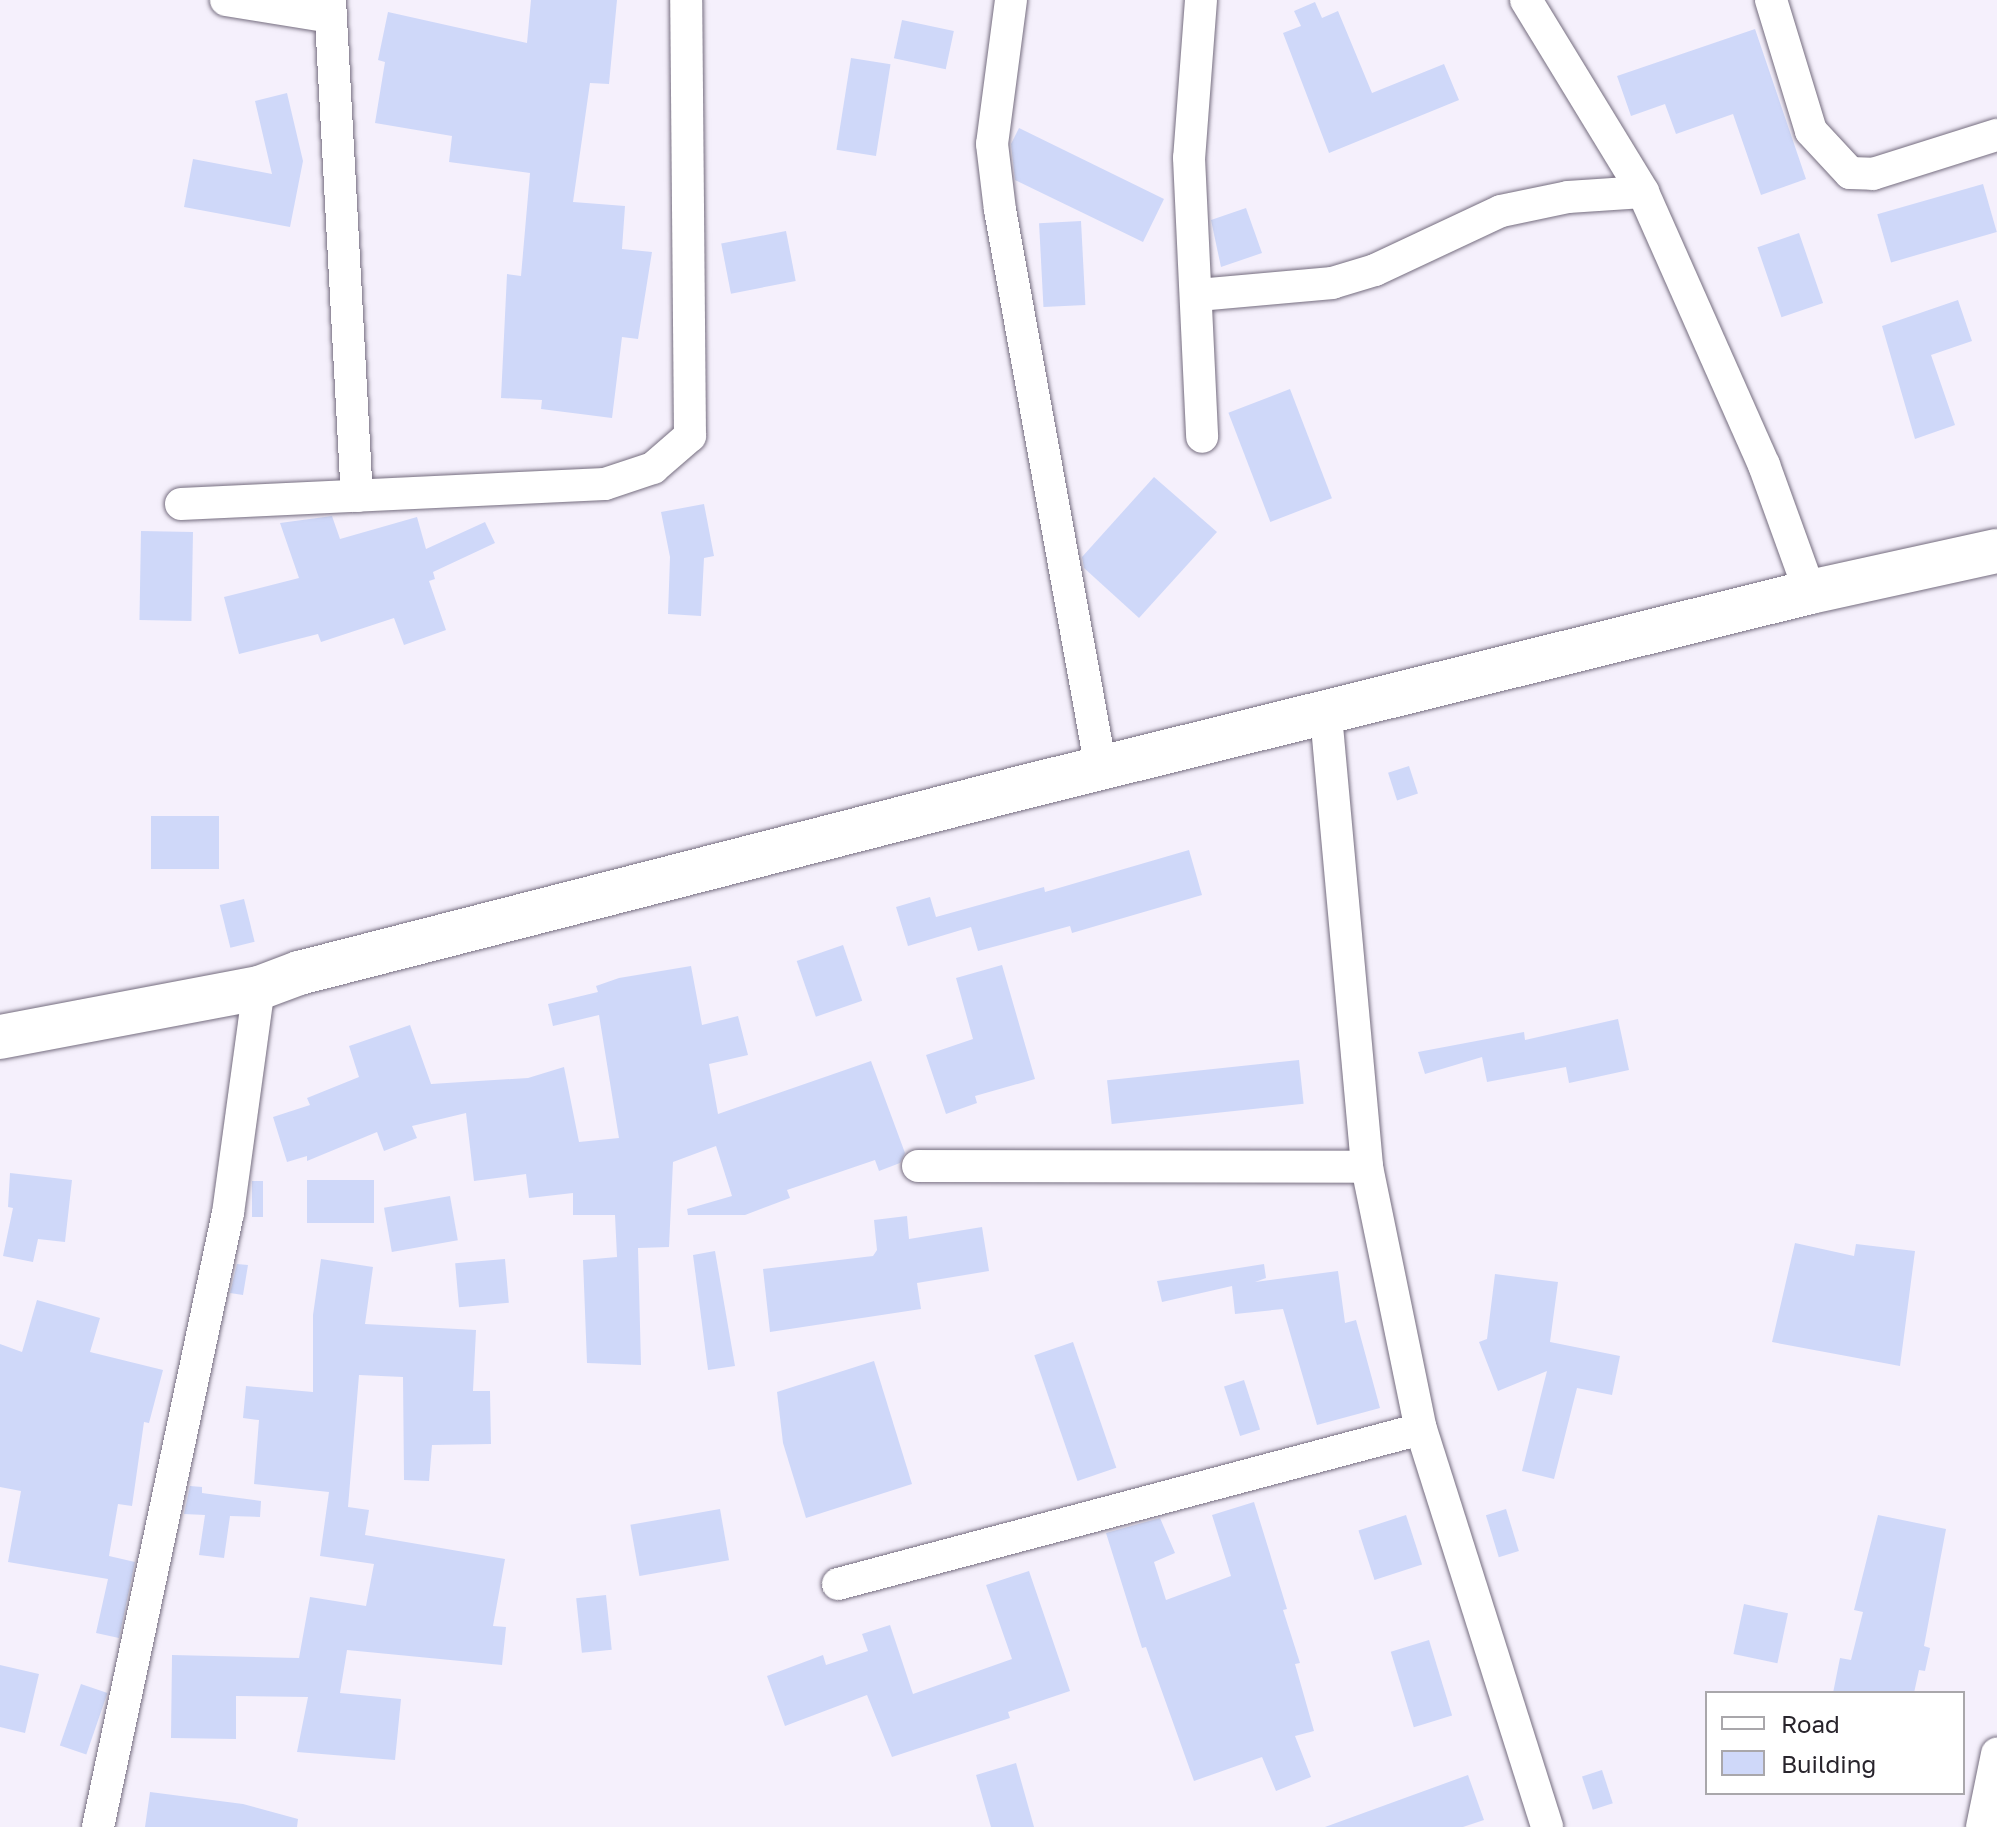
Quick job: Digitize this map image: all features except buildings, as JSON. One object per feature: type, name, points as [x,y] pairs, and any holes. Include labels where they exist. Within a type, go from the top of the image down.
[{"type":"main road","points":[[0,1037],[259,988],[299,973],[1101,769],[1810,592],[1997,551]]},
{"type":"street","points":[[226,0],[330,8],[357,496]]},
{"type":"street","points":[[181,504],[605,484],[653,468],[690,436],[686,0]]},
{"type":"street","points":[[1011,0],[992,144],[1101,769]]},
{"type":"street","points":[[1201,0],[1189,158],[1198,295],[1202,437]]},
{"type":"street","points":[[1526,0],[1643,192],[1764,465],[1810,592]]},
{"type":"street","points":[[1771,0],[1811,131],[1850,173],[1873,174],[1997,135]]},
{"type":"street","points":[[1198,295],[1332,283],[1375,270],[1501,211],[1568,197],[1643,192]]},
{"type":"street","points":[[1326,715],[1367,1167],[1421,1429],[1547,1827]]},
{"type":"street","points":[[98,1827],[228,1213],[259,988]]},
{"type":"street","points":[[918,1166],[1367,1167]]},
{"type":"street","points":[[838,1584],[1421,1429]]},
{"type":"street","points":[[1982,1827],[1997,1754]]}]
